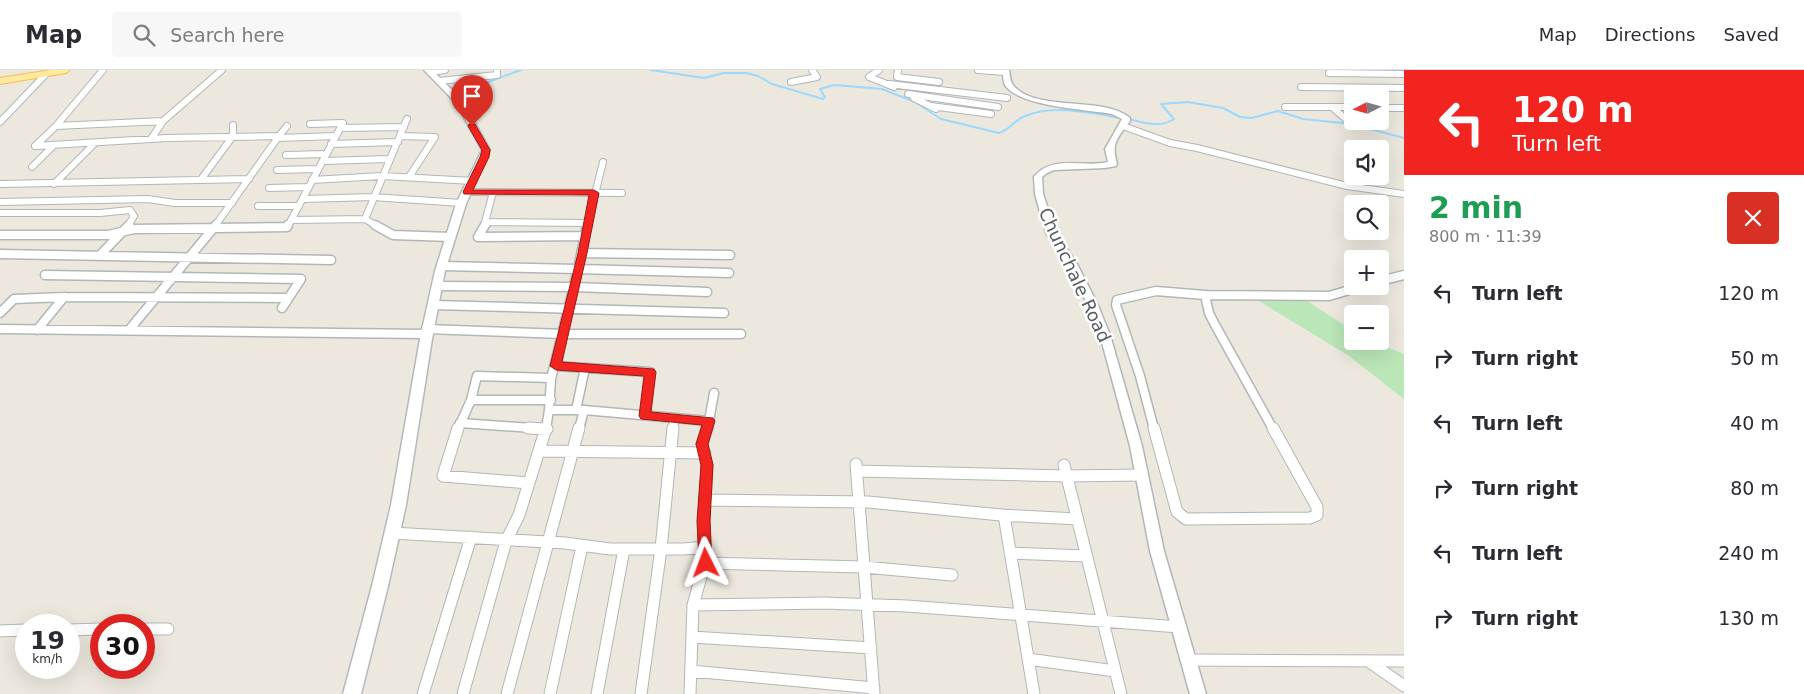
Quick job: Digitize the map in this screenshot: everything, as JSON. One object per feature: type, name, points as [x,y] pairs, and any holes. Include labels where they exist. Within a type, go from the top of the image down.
[{"type":"main road","points":[[0,80],[48,71],[66,70]]},
{"type":"main road","points":[[352,694],[378,603],[404,477],[426,331],[437,286],[451,237],[467,192],[486,150],[459,102],[435,73]]},
{"type":"street","points":[[103,70],[56,126],[35,146],[233,136],[336,136]]},
{"type":"street","points":[[151,139],[163,121],[222,70]]},
{"type":"street","points":[[435,73],[497,75],[497,70]]},
{"type":"street","points":[[790,82],[817,77],[812,70]]},
{"type":"street","points":[[875,70],[869,77],[889,84],[999,106]]},
{"type":"street","points":[[898,70],[897,77],[939,82]]},
{"type":"street","points":[[978,70],[1005,71],[1009,84],[999,106]]},
{"type":"street","points":[[0,122],[48,71]]},
{"type":"street","points":[[1329,73],[1374,72],[1404,74]]},
{"type":"street","points":[[889,84],[933,108],[999,106],[1039,101],[1118,113],[1126,118],[1123,126],[1170,143],[1197,148],[1347,186],[1404,194]]},
{"type":"street","points":[[1301,87],[1404,88]]},
{"type":"street","points":[[899,90],[999,106]]},
{"type":"street","points":[[908,94],[999,106]]},
{"type":"street","points":[[918,100],[999,106]]},
{"type":"street","points":[[1285,107],[1344,107]]},
{"type":"street","points":[[1332,107],[1344,117]]},
{"type":"street","points":[[1389,108],[1402,109]]},
{"type":"street","points":[[366,219],[373,197],[407,119]]},
{"type":"street","points":[[56,126],[163,121]]},
{"type":"street","points":[[0,235],[108,235],[134,229],[287,227],[343,123],[310,124]]},
{"type":"street","points":[[202,178],[233,136],[233,125]]},
{"type":"street","points":[[130,330],[172,276],[213,229],[287,126]]},
{"type":"street","points":[[340,128],[404,126]]},
{"type":"street","name":"Chunchale Road","points":[[1123,126],[1115,136],[1110,149],[1113,164],[1051,168],[1039,174],[1037,185],[1052,233],[1077,273],[1105,335],[1129,420],[1153,535],[1198,694]]},
{"type":"street","points":[[331,144],[434,137],[410,177]]},
{"type":"street","points":[[54,184],[95,143]]},
{"type":"street","points":[[32,167],[54,145]]},
{"type":"street","points":[[286,155],[324,158],[389,159]]},
{"type":"street","points":[[463,694],[506,540],[514,530],[547,429],[551,378],[564,334],[594,193],[603,162]]},
{"type":"street","points":[[277,170],[318,169]]},
{"type":"street","points":[[312,180],[382,176],[410,177],[467,192]]},
{"type":"street","points":[[0,184],[54,184],[202,178],[250,179]]},
{"type":"street","points":[[269,188],[308,187]]},
{"type":"street","points":[[258,206],[467,192],[622,193]]},
{"type":"street","points":[[494,192],[486,222],[478,237],[585,236]]},
{"type":"street","points":[[0,202],[148,199],[175,203],[232,203]]},
{"type":"street","points":[[0,213],[91,213],[130,210],[134,216],[101,254]]},
{"type":"street","points":[[292,220],[366,219],[393,236],[451,237]]},
{"type":"street","points":[[486,222],[588,223]]},
{"type":"street","points":[[582,253],[730,255]]},
{"type":"street","points":[[0,254],[101,254],[331,260]]},
{"type":"street","points":[[442,266],[729,273]]},
{"type":"street","points":[[1389,279],[1404,275]]},
{"type":"street","points":[[45,276],[301,279],[282,308]]},
{"type":"street","points":[[437,286],[575,287],[707,292]]},
{"type":"street","points":[[1206,295],[1209,313],[1214,323],[1317,508],[1318,513],[1314,517],[1186,519],[1177,512],[1140,376],[1116,305],[1117,300],[1146,292],[1169,291],[1206,295],[1328,296],[1344,291]]},
{"type":"street","points":[[37,330],[64,297]]},
{"type":"street","points":[[0,313],[14,298],[288,298]]},
{"type":"street","points":[[433,305],[724,313]]},
{"type":"street","points":[[0,336],[3,329],[741,334]]},
{"type":"street","points":[[556,366],[650,372],[645,416]]},
{"type":"street","points":[[507,694],[573,452],[585,368]]},
{"type":"street","points":[[529,483],[443,476],[460,423],[471,400],[477,376],[551,378]]},
{"type":"street","points":[[690,694],[693,605],[706,563],[704,521],[707,465],[702,444],[709,421],[714,393]]},
{"type":"street","points":[[471,400],[550,405],[580,410],[709,421]]},
{"type":"street","points":[[641,694],[661,549],[674,418]]},
{"type":"street","points":[[460,423],[547,429]]},
{"type":"street","points":[[541,451],[704,453]]},
{"type":"street","points":[[691,671],[874,691],[857,468],[1065,471],[1141,475]]},
{"type":"street","points":[[1065,471],[1121,694]]},
{"type":"street","points":[[706,500],[859,502],[1077,520]]},
{"type":"street","points":[[1004,515],[1034,694]]},
{"type":"street","points":[[392,533],[548,542],[624,549],[705,547]]},
{"type":"street","points":[[424,694],[472,537]]},
{"type":"street","points":[[550,694],[582,546]]},
{"type":"street","points":[[597,694],[624,549]]},
{"type":"street","points":[[1010,553],[1086,556]]},
{"type":"street","points":[[706,563],[864,567],[952,575]]},
{"type":"street","points":[[693,605],[867,604],[1178,626]]},
{"type":"street","points":[[155,629],[168,629]]},
{"type":"street","points":[[0,631],[15,630]]},
{"type":"street","points":[[692,637],[871,648]]},
{"type":"street","points":[[1028,659],[1115,671]]},
{"type":"street","points":[[1188,660],[1404,661]]},
{"type":"street","points":[[1368,661],[1404,686]]},
{"type":"green space","points":[[1288,297],[1304,299],[1344,325],[1344,350],[1389,350],[1389,348],[1404,354],[1404,399],[1349,356],[1259,301]]},
{"type":"waterway","points":[[464,91],[521,70]]},
{"type":"waterway","points":[[651,70],[704,78],[724,73],[746,73],[758,76],[772,84],[823,99],[825,97],[820,89],[834,85],[882,89],[915,102],[941,119],[999,133],[1025,116],[1036,112],[1060,110],[1121,118]]},
{"type":"waterway","points":[[1132,120],[1153,124],[1169,122],[1174,119],[1161,104],[1188,102],[1223,108],[1240,117],[1252,118],[1278,111],[1303,119],[1352,124],[1404,138]]},
{"type":"route","points":[[472,126],[486,150],[467,192],[594,193],[575,287],[556,366],[650,372],[645,416],[709,421],[702,444],[707,465],[704,521],[706,563]]}]
